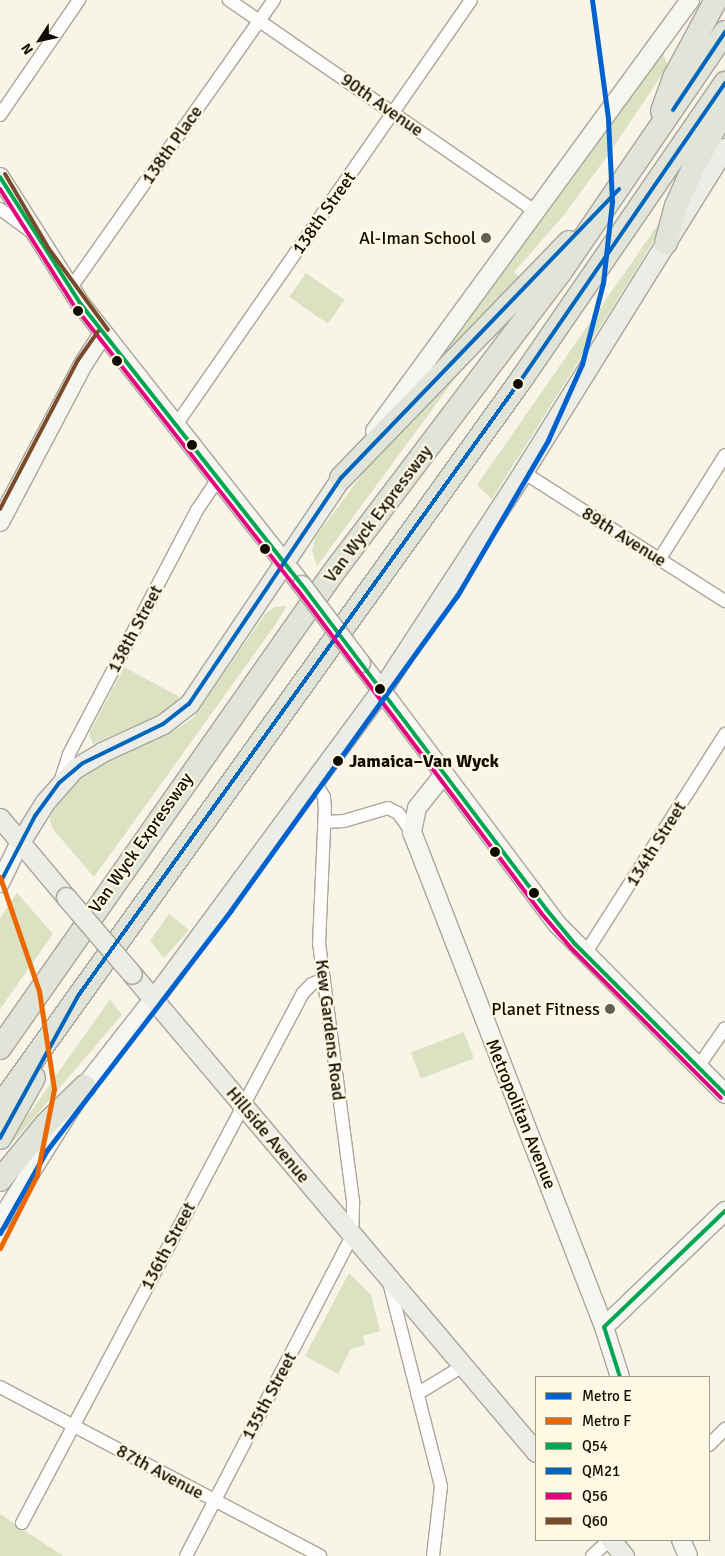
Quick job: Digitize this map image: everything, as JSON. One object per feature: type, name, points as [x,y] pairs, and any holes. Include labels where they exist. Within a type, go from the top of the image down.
[{"type":"highway","points":[[649,146],[675,76],[716,0]]},
{"type":"highway","name":"Van Wyck Expressway","points":[[0,1048],[328,581],[535,307],[620,188],[725,32]]},
{"type":"highway","name":"Van Wyck Expressway","points":[[0,1106],[523,377],[725,83]]},
{"type":"highway","points":[[666,243],[676,206],[693,168],[725,109]]},
{"type":"highway","points":[[341,478],[620,188]]},
{"type":"highway","points":[[0,1138],[78,996]]},
{"type":"highway","points":[[0,1180],[46,1124],[84,1086]]},
{"type":"main road","points":[[0,883],[20,842],[59,783],[83,763],[163,724],[189,704],[234,640],[282,561],[341,478],[690,0]]},
{"type":"main road","points":[[0,1221],[84,1086],[154,998],[315,782],[380,690],[523,472],[725,148]]},
{"type":"main road","points":[[0,177],[32,232],[70,290],[302,585],[537,899],[585,954],[725,1094]]},
{"type":"main road","points":[[0,522],[84,363],[103,334]]},
{"type":"main road","points":[[412,832],[417,808],[444,774]]},
{"type":"main road","name":"Hillside Avenue","points":[[0,818],[535,1451]]},
{"type":"main road","name":"Metropolitan Avenue","points":[[412,832],[604,1327],[620,1376]]},
{"type":"main road","points":[[604,1327],[725,1211]]},
{"type":"main road","points":[[611,1541],[624,1556]]},
{"type":"main road","points":[[681,1541],[688,1556]]},
{"type":"street","points":[[0,115],[78,0]]},
{"type":"street","name":"90th Avenue","points":[[228,0],[535,211]]},
{"type":"street","name":"138th Place","points":[[70,290],[274,0]]},
{"type":"street","name":"138th Street","points":[[176,425],[471,0]]},
{"type":"street","points":[[0,210],[32,232]]},
{"type":"street","points":[[659,560],[725,455]]},
{"type":"street","name":"89th Avenue","points":[[523,472],[725,601]]},
{"type":"street","name":"138th Street","points":[[59,783],[69,754],[197,510],[218,479]]},
{"type":"street","name":"134th Street","points":[[585,954],[725,734]]},
{"type":"street","name":"Kew Gardens Road","points":[[315,782],[324,797],[325,822],[318,932],[353,1201],[352,1236]]},
{"type":"street","points":[[325,822],[344,821],[388,808],[398,813],[412,832]]},
{"type":"street","name":"136th Street","points":[[22,1523],[303,993],[312,984],[324,979]]},
{"type":"street","points":[[698,1067],[725,1028]]},
{"type":"street","name":"135th Street","points":[[186,1556],[352,1236]]},
{"type":"street","points":[[388,1277],[441,1486],[433,1556]]},
{"type":"street","points":[[417,1394],[462,1366]]},
{"type":"street","name":"87th Avenue","points":[[0,1387],[320,1556]]},
{"type":"street","points":[[710,1444],[725,1429]]},
{"type":"street","points":[[592,1556],[609,1541]]},
{"type":"green space","points":[[663,53],[668,66],[608,155],[564,215],[514,272],[520,277],[436,373],[434,363]]},
{"type":"green space","points":[[664,216],[667,218],[639,265],[492,499],[477,485]]},
{"type":"green space","points":[[306,273],[345,300],[328,324],[289,297]]},
{"type":"green space","points":[[490,331],[317,566],[312,550],[315,538],[369,465]]},
{"type":"green space","points":[[287,606],[94,877],[52,828],[49,816],[74,783],[102,762],[174,731],[193,718],[265,614],[275,607]]},
{"type":"green space","points":[[124,667],[180,697],[166,712],[93,744],[89,734]]},
{"type":"green space","points":[[17,893],[53,934],[0,1009],[0,918]]},
{"type":"green space","points":[[169,914],[189,930],[164,958],[150,941]]},
{"type":"green space","points":[[110,999],[122,1015],[14,1141],[10,1141]]},
{"type":"green space","points":[[464,1032],[474,1058],[421,1079],[411,1052]]},
{"type":"green space","points":[[349,1273],[371,1295],[380,1331],[363,1336],[365,1345],[351,1349],[338,1374],[305,1356]]},
{"type":"green space","points":[[0,1514],[63,1556],[0,1556]]},
{"type":"metro line","name":"E","points":[[0,1233],[47,1150],[231,910],[457,596],[548,440],[582,364],[603,283],[612,201],[608,118],[592,0]]},
{"type":"metro line","name":"F","points":[[0,877],[39,991],[54,1089],[37,1175],[0,1248]]},
{"type":"transit line","name":"QM21","points":[[673,110],[725,32]]},
{"type":"transit line","name":"QM21","points":[[0,1138],[78,996],[523,377],[725,83]]},
{"type":"transit line","name":"Q60","points":[[5,174],[49,249],[108,330]]},
{"type":"transit line","name":"Q54","points":[[0,177],[80,303],[302,585],[546,909],[575,944],[725,1094]]},
{"type":"transit line","name":"Q56","points":[[0,189],[75,307],[297,589],[541,913],[571,948],[721,1098]]},
{"type":"transit line","name":"QM21","points":[[0,883],[35,816],[59,783],[83,763],[163,724],[189,704],[341,478],[619,189]]},
{"type":"transit line","name":"Q60","points":[[0,509],[78,360],[98,331]]},
{"type":"transit line","name":"Q54","points":[[620,1376],[604,1327],[725,1211]]},
{"type":"place","name":"Al-Iman School","points":[[486,238]]},
{"type":"place","name":"Jamaica–Van Wyck","points":[[338,761]]},
{"type":"place","name":"Planet Fitness","points":[[610,1009]]}]
